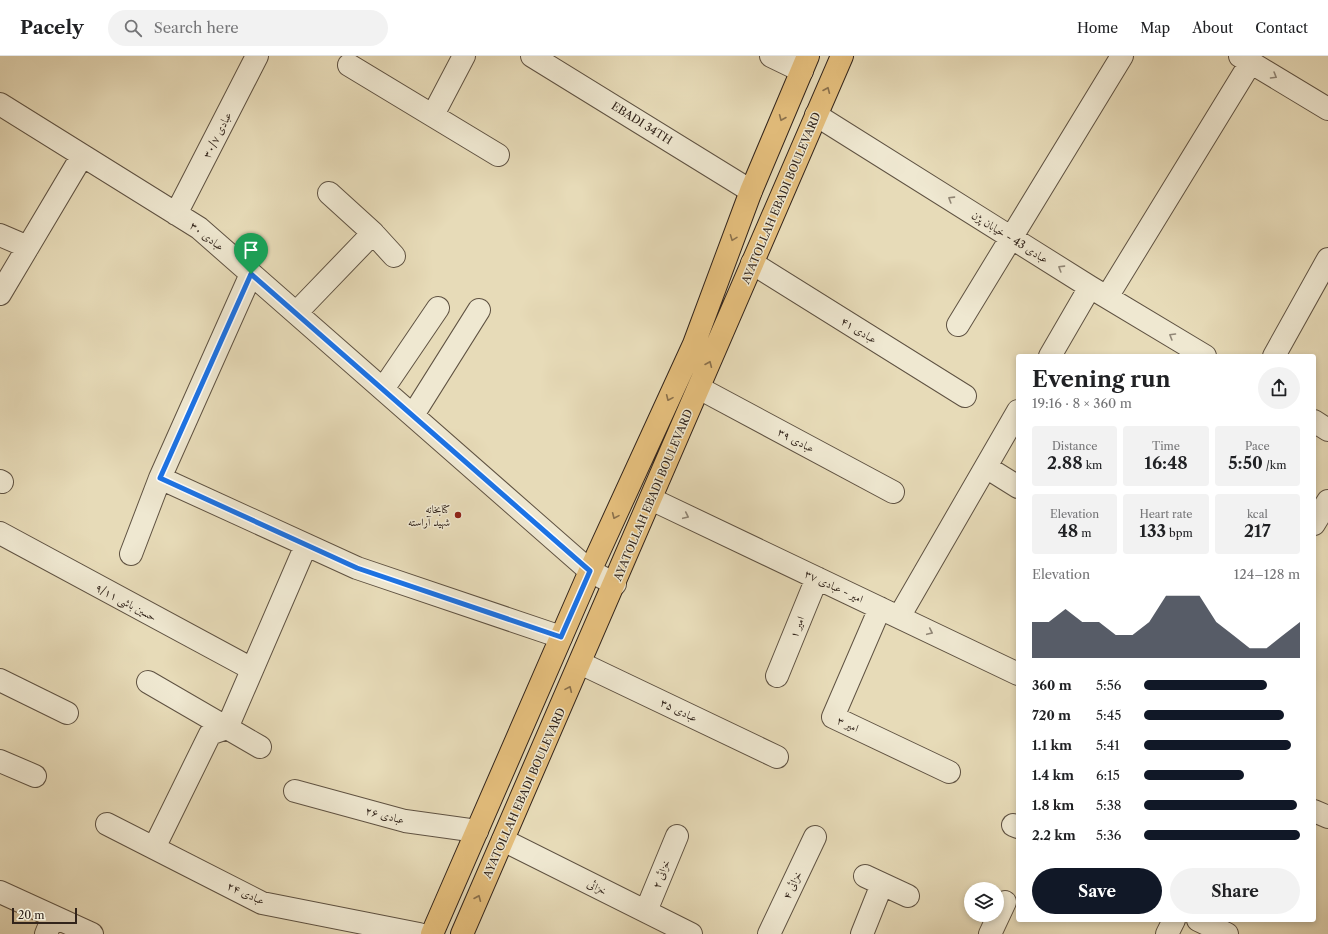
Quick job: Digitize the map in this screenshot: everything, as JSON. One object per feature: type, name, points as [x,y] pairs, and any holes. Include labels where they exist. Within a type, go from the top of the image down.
[{"type":"main road","name":"AYATOLLAH EBADI BOULEVARD","points":[[467,932],[503,840],[842,56]]},
{"type":"main road","points":[[432,934],[590,571],[694,344],[751,191],[805,64]]},
{"type":"street","name":"عبادی ۳۰/۷","points":[[176,214],[257,56]]},
{"type":"street","points":[[433,115],[464,56]]},
{"type":"street","name":"EBADI 34TH","points":[[532,56],[751,191]]},
{"type":"street","points":[[771,56],[805,64]]},
{"type":"street","points":[[958,325],[1122,56]]},
{"type":"street","points":[[1052,354],[1098,292],[1246,59],[1327,105]]},
{"type":"street","points":[[349,65],[498,155]]},
{"type":"street","name":"عبادی ۳۰","points":[[0,104],[199,228],[590,571],[614,584]]},
{"type":"street","name":"عبادی 43 - خیابان پژن","points":[[816,115],[1098,292],[1202,354]]},
{"type":"street","points":[[0,294],[82,156]]},
{"type":"street","points":[[329,193],[373,233],[394,256]]},
{"type":"street","points":[[296,313],[373,233]]},
{"type":"street","points":[[0,235],[28,247]]},
{"type":"street","points":[[1275,354],[1328,259]]},
{"type":"street","name":"عبادی ۴۱","points":[[752,263],[965,396]]},
{"type":"street","points":[[131,554],[160,478],[251,274]]},
{"type":"street","points":[[383,389],[438,308]]},
{"type":"street","points":[[413,415],[479,310]]},
{"type":"street","name":"عبادی ۳۹","points":[[699,388],[893,492]]},
{"type":"street","points":[[890,613],[1016,419]]},
{"type":"street","points":[[1316,422],[1328,430]]},
{"type":"street","points":[[986,467],[1016,486]]},
{"type":"street","points":[[160,478],[357,568],[561,637]]},
{"type":"street","name":"امیر - عبادی ۳۷","points":[[651,499],[1016,673]]},
{"type":"street","points":[[1316,521],[1328,501]]},
{"type":"street","name":"حسین باشی ۹/۱۱","points":[[0,533],[252,669]]},
{"type":"street","points":[[154,848],[210,734],[227,728],[306,545]]},
{"type":"street","name":"امیر ۱","points":[[777,676],[817,578]]},
{"type":"street","name":"امیر ۳","points":[[890,613],[832,717],[949,772]]},
{"type":"street","name":"عبادی ۳۵","points":[[580,663],[776,758]]},
{"type":"street","points":[[0,680],[67,713]]},
{"type":"street","points":[[148,682],[260,747]]},
{"type":"street","points":[[0,762],[35,776]]},
{"type":"street","name":"عبادی ۲۶","points":[[295,791],[405,821],[477,831]]},
{"type":"street","points":[[1316,812],[1328,817]]},
{"type":"street","name":"عبادی ۲۴","points":[[107,824],[262,903],[420,934]]},
{"type":"street","name":"خزائی ۲","points":[[646,911],[677,836]]},
{"type":"street","name":"خزائی ۴","points":[[769,934],[815,837]]},
{"type":"street","name":"خزائی","points":[[503,840],[692,934]]},
{"type":"street","points":[[862,934],[874,880],[908,896]]},
{"type":"street","points":[[0,892],[50,926],[92,934]]},
{"type":"street","points":[[990,934],[1005,902]]},
{"type":"street","points":[[1167,934],[1173,922]]},
{"type":"street","points":[[1202,922],[1227,934]]},
{"type":"place","name":"کتابخانه شهید آراسته","points":[[458,515]]},
{"type":"route","points":[[251,274],[590,571],[561,637],[357,568],[160,478],[251,274]]}]
